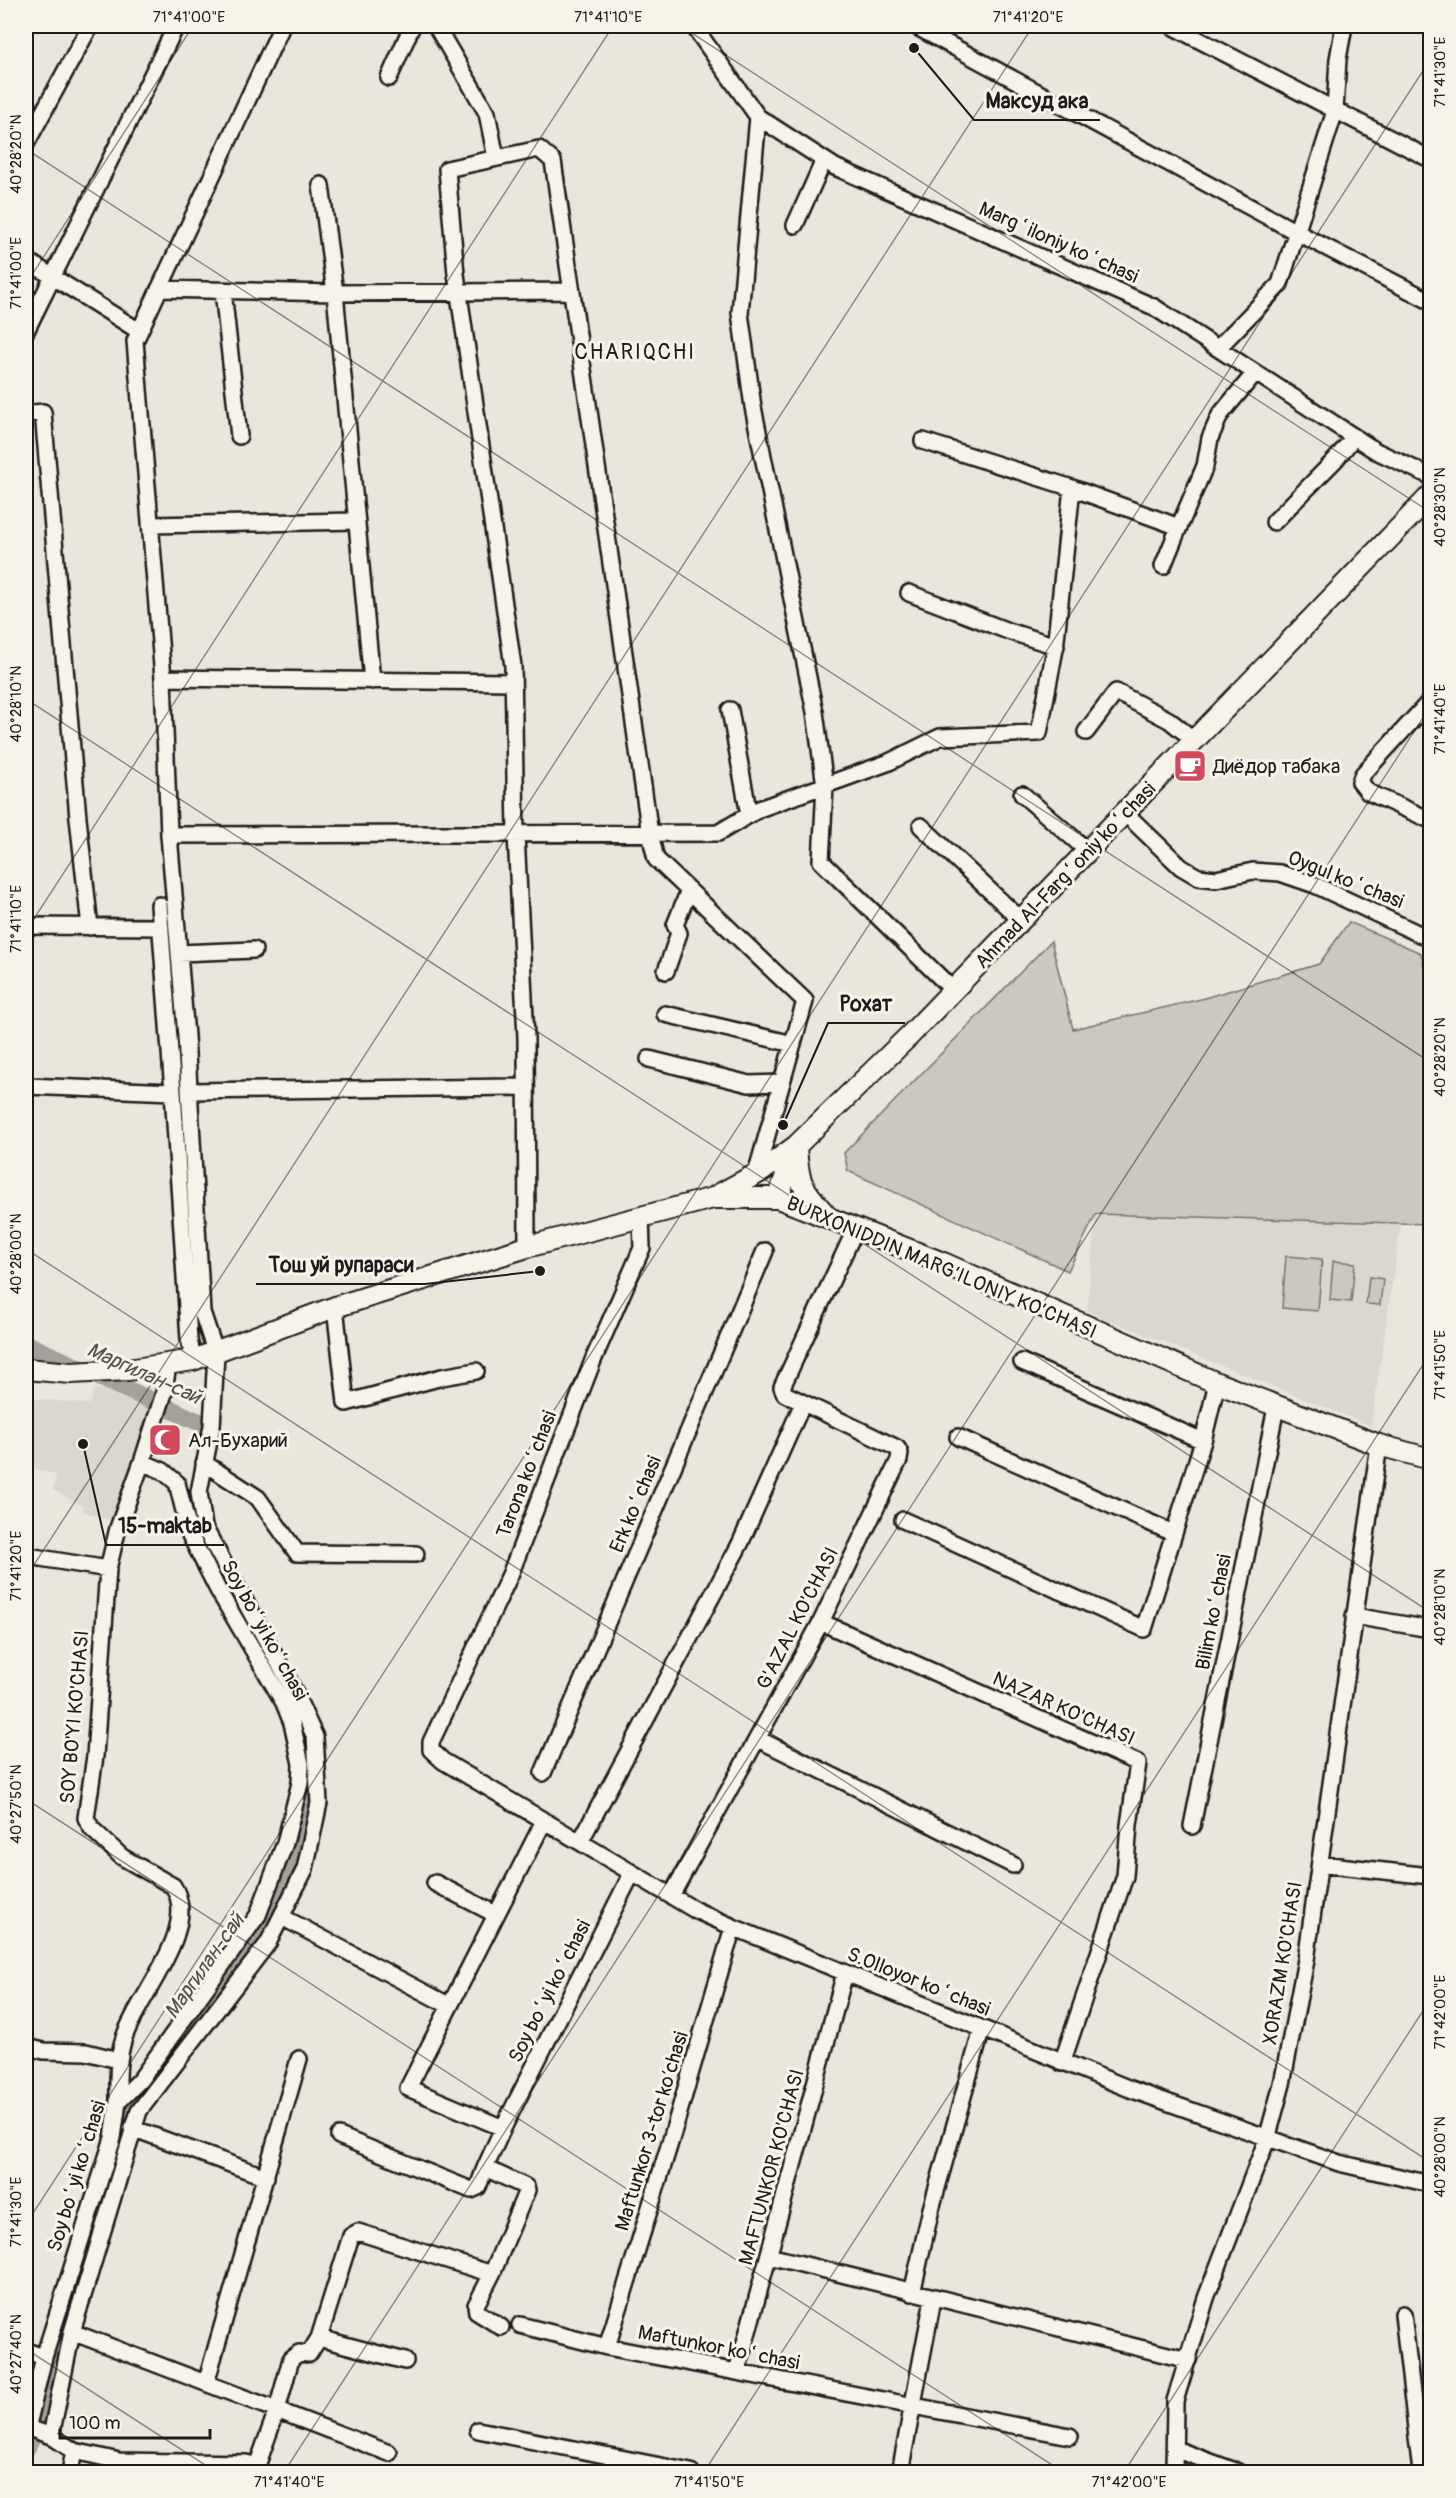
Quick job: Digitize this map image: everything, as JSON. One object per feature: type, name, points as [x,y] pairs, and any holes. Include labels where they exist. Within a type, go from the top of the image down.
[{"type":"main road","name":"Ahmad Al-Fargʻoniy koʻchasi","points":[[713,1198],[756,1174],[796,1146],[953,990],[1431,496]]},
{"type":"main road","points":[[778,1198],[796,1146]]},
{"type":"main road","points":[[796,1146],[797,1171],[803,1188],[827,1216]]},
{"type":"main road","name":"BURXONIDDIN MARG’ILONIY KO’CHASI","points":[[26,1369],[71,1373],[193,1360],[216,1354],[335,1307],[528,1247],[713,1198],[778,1198],[856,1228],[1276,1407],[1379,1445],[1431,1459]]},
{"type":"street","points":[[26,144],[90,26]]},
{"type":"street","points":[[26,331],[176,26]]},
{"type":"street","points":[[26,260],[139,332],[282,26]]},
{"type":"street","points":[[389,78],[412,26]]},
{"type":"street","points":[[436,26],[487,113],[496,158]]},
{"type":"street","points":[[915,26],[1298,233],[1431,301]]},
{"type":"street","points":[[1172,26],[1431,159]]},
{"type":"street","points":[[1218,348],[1280,284],[1335,111],[1338,59],[1344,26]]},
{"type":"street","name":"Margʻiloniy koʻchasi","points":[[697,27],[758,117],[824,160],[1154,307],[1376,451],[1431,476]]},
{"type":"street","points":[[758,117],[740,313],[753,408],[815,712],[825,786],[821,861],[953,990]]},
{"type":"street","points":[[528,1247],[526,1038],[516,834],[513,666],[459,294],[447,169],[539,149],[553,161],[650,834],[656,859],[803,998],[805,1004],[756,1174]]},
{"type":"street","points":[[795,225],[824,160]]},
{"type":"street","points":[[321,185],[335,294],[372,681]]},
{"type":"street","points":[[159,289],[335,294],[572,291]]},
{"type":"street","points":[[223,291],[239,436]]},
{"type":"street","name":"Soy boʻyi koʻchasi","points":[[49,2435],[72,2332],[139,2111],[268,1943],[305,1869],[319,1803],[315,1737],[292,1687],[204,1527],[199,1492],[215,1398],[216,1354],[202,1312],[189,1091],[169,835],[163,678],[135,341],[139,332]]},
{"type":"street","points":[[1162,566],[1205,466],[1210,438],[1220,415],[1255,372]]},
{"type":"street","points":[[26,414],[43,412],[78,818],[90,927]]},
{"type":"street","points":[[1274,522],[1336,459],[1354,437]]},
{"type":"street","points":[[923,441],[1072,488],[1179,527]]},
{"type":"street","points":[[169,835],[718,833],[749,815],[887,763],[940,737],[1039,733],[1056,646],[1072,488]]},
{"type":"street","points":[[150,525],[357,520]]},
{"type":"street","points":[[909,593],[1008,631],[1056,646]]},
{"type":"street","points":[[163,678],[513,682]]},
{"type":"street","points":[[1086,732],[1116,692],[1169,720],[1194,741]]},
{"type":"street","points":[[1431,701],[1364,774],[1360,782],[1368,792],[1431,820]]},
{"type":"street","points":[[730,710],[749,815]]},
{"type":"street","points":[[1023,794],[1088,851]]},
{"type":"street","name":"Oygul koʻchasi","points":[[1125,813],[1181,867],[1198,877],[1216,879],[1252,871],[1280,873],[1315,885],[1431,939]]},
{"type":"street","points":[[921,826],[1021,920]]},
{"type":"street","points":[[666,971],[679,933],[675,924],[689,890]]},
{"type":"street","points":[[159,905],[189,1339],[193,1360]]},
{"type":"street","points":[[26,926],[161,927]]},
{"type":"street","points":[[179,952],[254,950]]},
{"type":"street","points":[[665,1014],[794,1044]]},
{"type":"street","points":[[649,1059],[749,1084],[782,1083]]},
{"type":"street","points":[[26,1086],[173,1092]]},
{"type":"street","points":[[189,1091],[525,1087]]},
{"type":"street","name":"Tarona koʻchasi","points":[[431,1742],[510,1575],[594,1358],[642,1248],[641,1217]]},
{"type":"street","name":"G'AZAL KO'CHASI","points":[[672,1896],[821,1622],[900,1453],[890,1443],[785,1394],[784,1380],[856,1228]]},
{"type":"street","name":"Erk koʻchasi","points":[[543,1773],[765,1251]]},
{"type":"street","points":[[335,1307],[346,1402],[442,1377],[476,1371]]},
{"type":"street","points":[[1022,1362],[1203,1441]]},
{"type":"street","points":[[142,1462],[164,1392],[168,1364]]},
{"type":"street","points":[[903,1520],[1144,1629],[1203,1441],[1217,1383]]},
{"type":"street","points":[[580,1842],[740,1544],[803,1403]]},
{"type":"street","name":"Bilim koʻchasi","points":[[1192,1826],[1276,1407]]},
{"type":"street","points":[[958,1437],[1173,1533]]},
{"type":"street","name":"XORAZM KO'CHASI","points":[[1174,2472],[1175,2401],[1206,2298],[1267,2139],[1291,2041],[1320,1864],[1379,1445]]},
{"type":"street","name":"Soy boʻyi koʻchasi","points":[[74,2451],[49,2435],[29,2428],[44,2356],[113,2138],[118,2102],[140,2080],[258,1915],[285,1843],[300,1783],[301,1764],[292,1724],[284,1703],[222,1598],[190,1535],[177,1484],[163,1471],[142,1462]]},
{"type":"street","name":"SOY BO'YI KO'CHASI","points":[[118,2102],[118,2060],[136,2009],[174,1945],[178,1916],[176,1891],[173,1886],[122,1857],[92,1829],[86,1818],[95,1756],[108,1569],[115,1537],[142,1462]]},
{"type":"street","points":[[204,1463],[258,1497],[297,1553],[416,1554]]},
{"type":"street","points":[[26,1559],[28,1556],[108,1569]]},
{"type":"street","points":[[1354,1616],[1431,1629]]},
{"type":"street","name":"NAZAR KO'CHASI","points":[[821,1622],[1138,1763],[1125,1876],[1062,2063]]},
{"type":"street","points":[[758,1739],[1013,1865]]},
{"type":"street","name":"S.Olloyor koʻchasi","points":[[431,1742],[431,1750],[442,1761],[695,1910],[1062,2063],[1267,2139],[1340,2163],[1431,2184]]},
{"type":"street","points":[[503,2128],[408,2088],[448,2005],[544,1821]]},
{"type":"street","points":[[1320,1864],[1431,1876]]},
{"type":"street","name":"Soy boʻyi koʻchasi","points":[[339,2136],[471,2190],[478,2187],[503,2128],[632,1873]]},
{"type":"street","points":[[435,1883],[495,1914]]},
{"type":"street","points":[[282,1917],[448,2005]]},
{"type":"street","name":"Maftunkor 3-tor koʼchasi","points":[[607,2348],[733,1926]]},
{"type":"street","name":"MAFTUNKOR KO'CHASI","points":[[737,2372],[845,1973]]},
{"type":"street","points":[[912,2293],[931,2209],[982,2028]]},
{"type":"street","points":[[26,2047],[44,2051],[86,2052],[118,2060]]},
{"type":"street","points":[[206,2383],[299,2059]]},
{"type":"street","points":[[132,2128],[266,2177]]},
{"type":"street","points":[[485,2168],[523,2184],[527,2190],[492,2274],[476,2305],[477,2312],[501,2327]]},
{"type":"street","points":[[70,2472],[74,2451],[119,2461],[186,2460],[259,2469],[291,2359],[299,2353],[309,2354],[319,2338],[348,2243],[351,2236],[358,2232],[492,2274]]},
{"type":"street","points":[[769,2256],[933,2299],[1188,2360]]},
{"type":"street","points":[[900,2472],[933,2299]]},
{"type":"street","points":[[1403,2314],[1421,2472]]},
{"type":"street","name":"Maftunkor koʻchasi","points":[[520,2325],[607,2348],[913,2404],[1070,2436]]},
{"type":"street","points":[[72,2332],[389,2453]]},
{"type":"street","points":[[319,2338],[405,2361]]},
{"type":"street","points":[[26,2351],[44,2356]]},
{"type":"street","points":[[478,2430],[691,2472]]},
{"type":"street","points":[[1175,2449],[1238,2472]]},
{"type":"shaded area","points":[[1349,922],[1421,953],[1430,990],[1430,1224],[1096,1214],[1068,1271],[848,1171],[844,1153],[1051,941],[1073,1029],[1201,999],[1319,964]]},
{"type":"shaded area","points":[[1096,1214],[1401,1223],[1371,1426],[1087,1311]]},
{"type":"shaded area","points":[[1286,1256],[1322,1259],[1318,1311],[1282,1308]]},
{"type":"shaded area","points":[[1333,1261],[1355,1263],[1351,1302],[1330,1300]]},
{"type":"shaded area","points":[[1369,1277],[1383,1279],[1380,1305],[1366,1304]]},
{"type":"shaded area","points":[[94,1389],[149,1392],[149,1421],[112,1521],[83,1511],[84,1507],[53,1490],[56,1475],[26,1466],[26,1398],[90,1404]]},
{"type":"waterway","name":"Маргилан-сай","points":[[26,1344],[210,1427],[206,1445]]},
{"type":"waterway","name":"Маргилан-сай","points":[[114,2155],[132,2103],[258,1933],[293,1854],[306,1793],[304,1723],[296,1710]]},
{"type":"waterway","name":"Маргилан-сай","points":[[26,2449],[41,2421],[63,2329],[98,2210]]},
{"type":"place","name":"Максуд ака","points":[[914,48]]},
{"type":"place","name":"Диёдор табака","points":[[1190,766]]},
{"type":"place","name":"Рохат","points":[[783,1125]]},
{"type":"place","name":"Тош уй рупараси","points":[[540,1271]]},
{"type":"place","name":"Ал-Бухарий","points":[[165,1440]]},
{"type":"place","name":"15-maktab","points":[[83,1444]]},
{"type":"district","name":"CHARIQCHI","points":[[635,351]]}]
